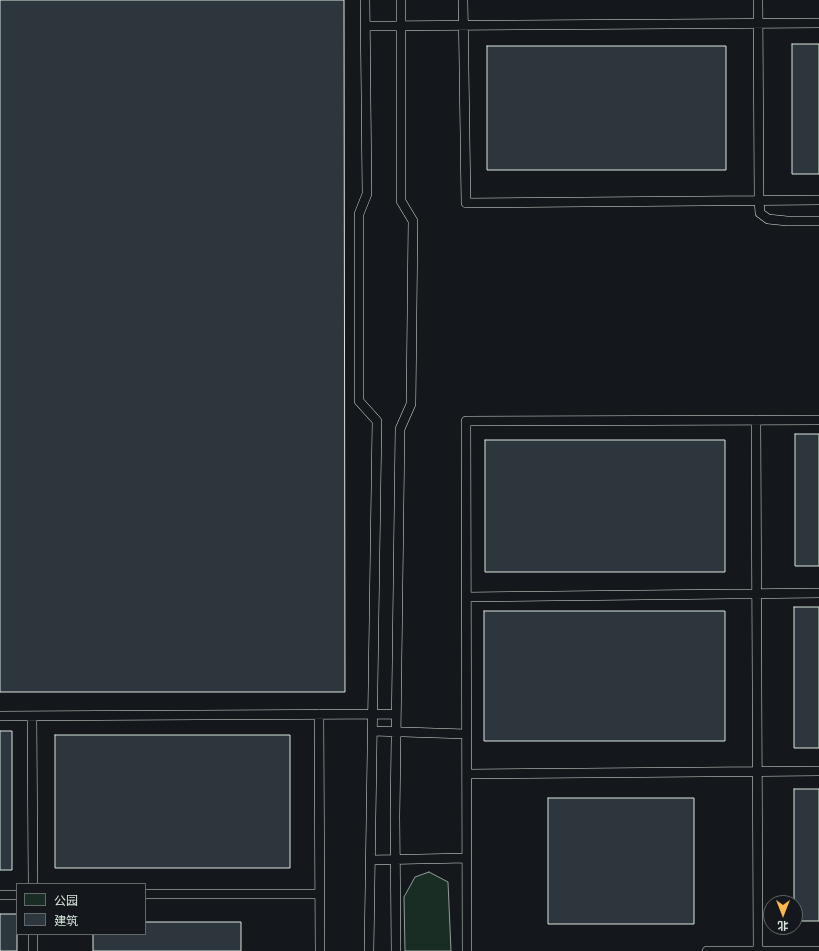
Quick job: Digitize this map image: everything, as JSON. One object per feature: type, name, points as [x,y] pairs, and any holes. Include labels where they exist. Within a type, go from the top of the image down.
[{"type":"lane","points":[[365,0],[367,194],[359,214],[359,401],[378,421],[369,951]]},
{"type":"lane","points":[[396,951],[396,714],[400,429],[411,404],[413,237],[413,221],[401,201],[401,0]]},
{"type":"lane","points":[[463,0],[466,203],[819,200]]},
{"type":"lane","points":[[758,0],[760,213],[768,219],[787,221],[819,221]]},
{"type":"lane","points":[[365,26],[463,24],[819,23]]},
{"type":"lane","points":[[756,420],[758,951]]},
{"type":"lane","points":[[467,951],[466,421],[819,420]]},
{"type":"lane","points":[[466,597],[819,593]]},
{"type":"lane","points":[[319,714],[320,951]]},
{"type":"lane","points":[[0,716],[396,714]]},
{"type":"lane","points":[[32,716],[33,883]]},
{"type":"lane","points":[[373,731],[466,734]]},
{"type":"lane","points":[[467,774],[819,771]]},
{"type":"lane","points":[[371,860],[467,858]]},
{"type":"lane","points":[[146,894],[320,894]]},
{"type":"lane","points":[[0,895],[16,895]]},
{"type":"lane","points":[[33,935],[33,951]]},
{"type":"lane","points":[[706,951],[819,951]]},
{"type":"green space","points":[[429,872],[448,882],[451,951],[405,951],[404,897],[415,877]]},
{"type":"building","points":[[0,0],[344,0],[345,692],[0,692]]},
{"type":"building","points":[[792,44],[819,44],[819,174],[792,174]]},
{"type":"building","points":[[487,46],[726,46],[726,170],[487,170]]},
{"type":"building","points":[[795,434],[819,434],[819,566],[795,566]]},
{"type":"building","points":[[485,440],[725,440],[725,572],[485,572]]},
{"type":"building","points":[[794,607],[819,607],[819,748],[794,748]]},
{"type":"building","points":[[484,611],[725,611],[725,741],[484,741]]},
{"type":"building","points":[[0,731],[12,731],[12,870],[0,870]]},
{"type":"building","points":[[55,735],[290,735],[290,868],[55,868]]},
{"type":"building","points":[[794,789],[819,789],[819,921],[803,921],[803,895],[794,895]]},
{"type":"building","points":[[548,798],[694,798],[694,924],[548,924]]},
{"type":"building","points":[[0,914],[16,914],[17,951],[0,951]]},
{"type":"building","points":[[146,922],[241,922],[241,951],[93,951],[93,935],[146,935]]}]
